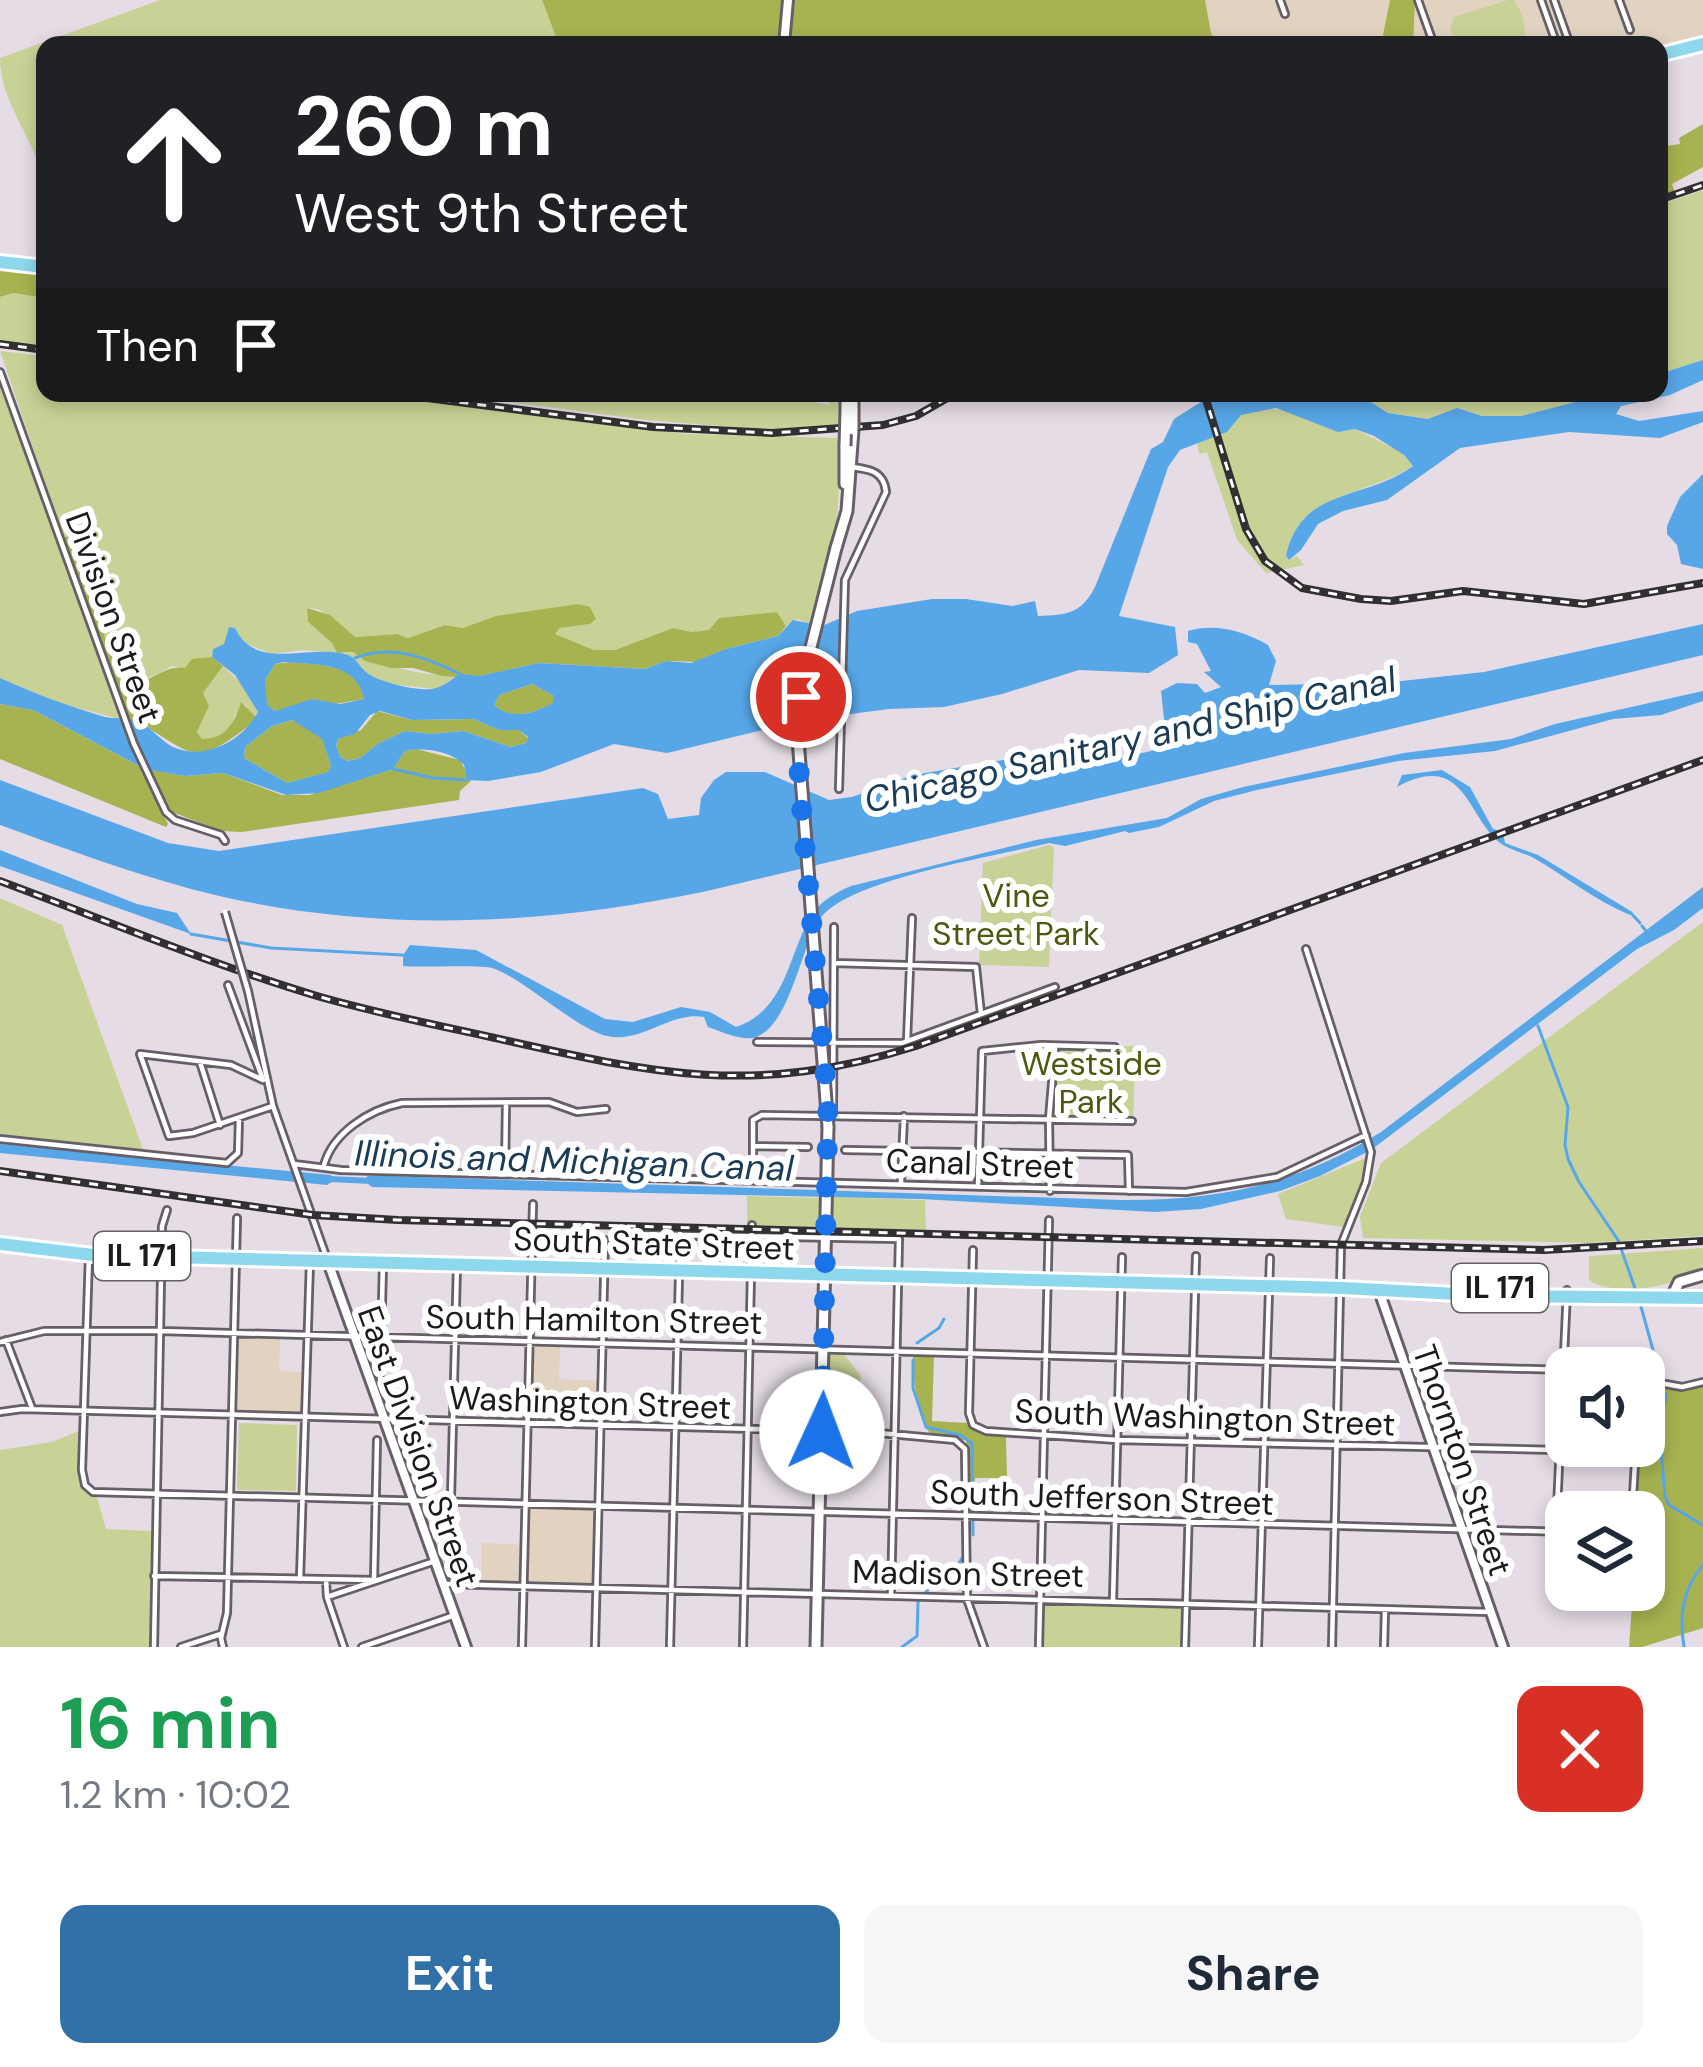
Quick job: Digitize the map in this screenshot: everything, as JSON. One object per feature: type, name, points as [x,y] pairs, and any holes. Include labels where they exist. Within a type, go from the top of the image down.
[{"type":"main road","points":[[1668,53],[1703,44]]},
{"type":"main road","points":[[0,262],[36,267]]},
{"type":"main road","points":[[816,1647],[830,1122],[797,726],[805,671],[847,511],[849,402]]},
{"type":"main road","name":"South State Street","points":[[1,1248],[88,1255],[1379,1289]]},
{"type":"main road","points":[[1679,1298],[1679,1282],[1698,1276]]},
{"type":"main road","name":"IL 171","points":[[1379,1289],[1390,1293],[1703,1298]]},
{"type":"street","points":[[785,36],[788,0]]},
{"type":"street","points":[[1280,0],[1285,14]]},
{"type":"street","points":[[1418,0],[1431,36]]},
{"type":"street","points":[[1541,0],[1554,36]]},
{"type":"street","points":[[1554,0],[1567,36]]},
{"type":"street","points":[[1619,0],[1630,30]]},
{"type":"street","name":"Division Street","points":[[0,372],[123,715],[166,812],[175,820],[221,835],[225,842]]},
{"type":"street","points":[[839,789],[847,573],[886,491],[876,472],[849,466]]},
{"type":"street","points":[[225,912],[273,1106],[328,1262]]},
{"type":"street","points":[[907,1041],[912,918]]},
{"type":"street","points":[[830,1122],[834,927]]},
{"type":"street","points":[[1306,949],[1371,1152],[1366,1182],[1341,1245],[1332,1647]]},
{"type":"street","points":[[833,963],[976,967],[981,1014]]},
{"type":"street","points":[[228,985],[263,1080]]},
{"type":"street","points":[[757,1042],[907,1041],[1055,987]]},
{"type":"street","points":[[977,1189],[982,1051],[1041,1045],[1115,1047]]},
{"type":"street","points":[[1050,1192],[1055,1048]]},
{"type":"street","points":[[270,1086],[243,1068],[140,1054],[166,1134],[220,1125],[273,1106]]},
{"type":"street","points":[[200,1061],[220,1125]]},
{"type":"street","points":[[324,1166],[334,1140],[389,1106],[415,1100],[548,1102],[577,1112],[605,1109]]},
{"type":"street","points":[[505,1174],[506,1102]]},
{"type":"street","points":[[753,1180],[753,1120],[758,1116],[830,1122],[904,1116],[1132,1121]]},
{"type":"street","points":[[901,1184],[904,1116]]},
{"type":"street","points":[[0,1139],[227,1163],[238,1154],[238,1118]]},
{"type":"street","name":"Canal Street","points":[[295,1166],[1050,1192],[1186,1192],[1254,1183],[1300,1168],[1366,1135]]},
{"type":"street","points":[[753,1146],[808,1147]]},
{"type":"street","points":[[844,1150],[1128,1155],[1129,1191]]},
{"type":"street","points":[[522,1647],[532,1204]]},
{"type":"street","points":[[154,1647],[161,1257],[167,1210]]},
{"type":"street","points":[[223,1647],[237,1219]]},
{"type":"street","points":[[1039,1647],[1049,1220]]},
{"type":"street","points":[[743,1647],[752,1226]]},
{"type":"street","points":[[626,1234],[899,1239],[891,1596]]},
{"type":"street","points":[[670,1647],[680,1234]]},
{"type":"street","points":[[595,1647],[605,1240]]},
{"type":"street","points":[[971,1353],[973,1250]]},
{"type":"street","points":[[84,1411],[88,1255]]},
{"type":"street","points":[[1185,1647],[1196,1256]]},
{"type":"street","points":[[1113,1600],[1122,1257]]},
{"type":"street","points":[[1258,1647],[1270,1258]]},
{"type":"street","points":[[300,1579],[310,1261]]},
{"type":"street","name":"East Division Street","points":[[328,1262],[435,1561],[447,1580],[466,1647]]},
{"type":"street","points":[[380,1385],[383,1263]]},
{"type":"street","points":[[447,1580],[457,1265]]},
{"type":"street","name":"Thornton Street","points":[[1379,1289],[1503,1647]]},
{"type":"street","points":[[1565,1347],[1567,1294]]},
{"type":"street","name":"South Hamilton Street","points":[[3,1341],[44,1331],[161,1331],[1545,1370]]},
{"type":"street","points":[[3,1341],[32,1409]]},
{"type":"street","name":"South Washington Street","points":[[971,1353],[969,1413],[976,1427],[996,1434],[1338,1447],[1545,1449]]},
{"type":"street","points":[[1665,1384],[1703,1382]]},
{"type":"street","name":"Washington Street","points":[[0,1412],[32,1409],[896,1434],[962,1443],[965,1516]]},
{"type":"street","name":"South Jefferson Street","points":[[84,1411],[83,1477],[93,1492],[1545,1532]]},
{"type":"street","points":[[374,1580],[377,1441]]},
{"type":"street","points":[[965,1516],[967,1599],[984,1647]]},
{"type":"street","points":[[327,1597],[435,1561]]},
{"type":"street","points":[[154,1576],[374,1580]]},
{"type":"street","points":[[326,1580],[344,1647]]},
{"type":"street","name":"Madison Street","points":[[447,1580],[671,1591],[1490,1612]]},
{"type":"street","points":[[1384,1610],[1384,1647]]},
{"type":"street","points":[[362,1647],[455,1615]]},
{"type":"street","points":[[182,1647],[221,1634]]},
{"type":"shaded area","points":[[799,0],[1703,0],[1703,36],[1668,45],[1668,36],[795,36]]},
{"type":"shaded area","points":[[236,1335],[280,1337],[279,1371],[303,1372],[302,1415],[234,1413]]},
{"type":"shaded area","points":[[531,1344],[560,1345],[559,1379],[599,1381],[598,1423],[529,1422]]},
{"type":"shaded area","points":[[528,1507],[595,1509],[593,1584],[481,1582],[482,1543],[527,1545]]},
{"type":"green space","points":[[160,0],[542,0],[556,36],[61,36]]},
{"type":"green space","points":[[542,0],[1205,0],[1212,36],[556,36]]},
{"type":"green space","points":[[1390,0],[1415,0],[1413,36],[1383,36]]},
{"type":"green space","points":[[1514,0],[1524,36],[1453,36],[1454,17]]},
{"type":"green space","points":[[36,45],[36,158],[6,93],[0,58]]},
{"type":"green space","points":[[1703,124],[1703,167],[1672,184],[1675,193],[1669,194],[1668,146],[1680,144],[1679,138]]},
{"type":"green space","points":[[1703,190],[1703,360],[1668,371],[1668,202]]},
{"type":"green space","points":[[0,268],[36,273],[36,297],[13,293],[0,297]]},
{"type":"green space","points":[[13,293],[36,297],[36,346],[0,341],[0,297]]},
{"type":"green space","points":[[0,351],[36,355],[36,402],[427,402],[687,434],[842,438],[837,523],[811,625],[797,619],[786,626],[777,612],[719,618],[709,630],[673,628],[615,650],[594,650],[555,634],[560,628],[590,624],[496,616],[477,625],[445,625],[408,638],[397,634],[355,637],[327,614],[307,608],[308,622],[337,653],[272,654],[241,642],[235,628],[224,645],[213,649],[212,657],[185,669],[173,666],[130,687],[121,685],[69,537],[64,538]]},
{"type":"green space","points":[[0,381],[120,719],[46,700],[0,678]]},
{"type":"green space","points":[[510,402],[841,402],[842,429],[766,430]]},
{"type":"green space","points":[[1371,402],[1575,402],[1521,416],[1482,416],[1458,408],[1428,419],[1388,413]]},
{"type":"green space","points":[[1261,408],[1282,410],[1338,432],[1355,429],[1401,452],[1413,466],[1319,508],[1293,536],[1286,557],[1297,556],[1304,565],[1266,573],[1237,540],[1207,452],[1199,454],[1197,442],[1227,432],[1240,415]]},
{"type":"green space","points":[[68,536],[122,684],[185,668],[192,659],[212,657],[223,666],[203,693],[209,706],[197,732],[202,739],[223,733],[241,702],[256,717],[253,722],[213,749],[199,752],[127,719],[64,538]]},
{"type":"green space","points":[[578,604],[590,607],[596,619],[560,628],[555,634],[594,650],[615,650],[673,628],[709,630],[719,618],[777,612],[786,626],[778,636],[726,649],[699,662],[666,661],[645,669],[540,663],[470,678],[391,668],[365,661],[353,652],[337,653],[308,622],[307,608],[330,615],[355,637],[397,634],[408,638],[445,625],[463,628],[496,616]]},
{"type":"green space","points":[[353,652],[405,670],[460,674],[436,689],[388,684],[345,654]]},
{"type":"green space","points":[[290,662],[346,672],[361,687],[364,699],[335,704],[312,699],[277,712],[266,705],[265,680],[275,664]]},
{"type":"green space","points":[[223,666],[241,683],[258,712],[256,717],[248,713],[246,704],[234,716],[233,726],[213,739],[202,739],[197,732],[209,706],[203,693]]},
{"type":"green space","points":[[532,684],[554,696],[554,703],[515,714],[494,705],[499,695]]},
{"type":"green space","points":[[0,704],[33,710],[139,766],[166,827],[0,759]]},
{"type":"green space","points":[[377,711],[412,720],[473,719],[499,730],[519,730],[528,738],[511,747],[463,731],[405,731],[360,758],[340,757],[339,738],[361,730]]},
{"type":"green space","points":[[292,720],[322,738],[329,772],[287,783],[244,758],[245,747],[272,726]]},
{"type":"green space","points":[[416,749],[460,760],[471,781],[460,791],[459,800],[242,832],[221,831],[167,810],[148,769],[185,776],[223,773],[282,795],[309,795],[393,769],[405,751]]},
{"type":"green space","name":"Vine Street Park","points":[[1054,847],[1049,967],[979,965],[983,863]]},
{"type":"green space","points":[[0,898],[62,925],[144,1152],[0,1134]]},
{"type":"green space","points":[[1703,922],[1703,1236],[1590,1243],[1363,1238],[1360,1217],[1381,1163]]},
{"type":"green space","name":"Westside Park","points":[[1136,1046],[1133,1119],[1047,1116],[1052,1047]]},
{"type":"green space","points":[[1368,1157],[1343,1227],[1286,1219],[1278,1194]]},
{"type":"green space","points":[[747,1196],[823,1198],[823,1230],[747,1228]]},
{"type":"green space","points":[[833,1197],[925,1200],[926,1233],[832,1230]]},
{"type":"green space","points":[[1703,1248],[1703,1265],[1664,1284],[1630,1289],[1589,1280],[1589,1256]]},
{"type":"green space","points":[[828,1352],[842,1352],[861,1376],[860,1403],[842,1429],[826,1429]]},
{"type":"green space","points":[[913,1355],[934,1355],[932,1421],[968,1423],[984,1434],[1006,1437],[1007,1478],[975,1478],[975,1514],[967,1514],[966,1440],[936,1437],[924,1424]]},
{"type":"green space","points":[[1703,1383],[1703,1628],[1642,1647],[1629,1647],[1632,1611],[1665,1611],[1665,1491],[1635,1491],[1636,1467],[1665,1467],[1665,1386]]},
{"type":"green space","points":[[239,1423],[297,1425],[296,1491],[237,1490]]},
{"type":"green space","points":[[81,1430],[80,1481],[96,1494],[106,1529],[153,1531],[151,1647],[0,1647],[0,1450],[52,1442]]},
{"type":"green space","points":[[1044,1601],[1180,1605],[1183,1647],[1041,1647]]},
{"type":"water","points":[[1703,360],[1703,380],[1670,395],[1668,371]]},
{"type":"water","points":[[1201,402],[1371,402],[1388,413],[1428,419],[1457,408],[1482,416],[1521,416],[1575,402],[1639,402],[1621,406],[1616,414],[1639,421],[1703,411],[1703,422],[1660,438],[1569,432],[1460,448],[1387,500],[1343,511],[1318,524],[1289,560],[1286,556],[1294,533],[1320,506],[1413,466],[1404,455],[1355,429],[1338,432],[1276,408],[1241,415],[1227,432],[1180,450],[1168,467],[1119,616],[1175,627],[1178,655],[1149,673],[1079,670],[944,707],[805,720],[667,753],[614,744],[541,772],[488,781],[467,780],[464,765],[452,756],[412,750],[405,751],[393,769],[319,793],[286,795],[223,773],[185,776],[145,769],[33,710],[0,704],[0,678],[91,713],[138,722],[171,746],[195,752],[232,740],[258,712],[235,675],[212,657],[213,649],[224,644],[229,627],[256,649],[345,654],[380,679],[429,689],[460,674],[479,676],[539,663],[645,669],[666,661],[691,663],[778,636],[793,620],[822,626],[857,611],[932,599],[1012,606],[1035,601],[1038,616],[1065,614],[1084,603],[1095,587],[1151,449],[1163,442],[1174,419]],"holes":[[[275,664],[344,671],[360,687],[364,699],[340,704],[312,699],[275,711],[267,705],[265,680]],[[532,684],[554,696],[553,703],[516,714],[494,705],[499,695]],[[380,711],[412,720],[473,719],[499,730],[519,730],[528,737],[526,743],[511,747],[463,731],[405,731],[360,758],[340,757],[339,738],[355,734],[370,715]],[[292,720],[322,739],[331,766],[328,772],[287,783],[244,758],[245,747],[272,726]]]},
{"type":"water","points":[[1703,474],[1703,569],[1681,564],[1667,526],[1680,497]]},
{"type":"water","points":[[1703,624],[1703,655],[707,891],[578,912],[449,920],[320,913],[191,889],[0,825],[0,780],[168,843],[219,851],[643,788],[658,794],[668,819],[699,815],[701,798],[726,772],[765,772],[829,800],[852,797],[913,775],[1027,756],[1065,753],[1097,764],[1167,747],[1161,691],[1177,683],[1197,684],[1205,693],[1221,687],[1204,672],[1211,671],[1197,644],[1188,642],[1188,631],[1229,630],[1268,645],[1276,661],[1269,685],[1325,684],[1328,689],[1484,672]]},
{"type":"water","points":[[1703,691],[1703,701],[1661,715],[1613,719],[1495,751],[1398,761],[1257,790],[1214,801],[1159,827],[1065,846],[1049,843],[895,879],[840,902],[823,915],[786,1003],[765,1032],[752,1038],[724,1033],[708,1027],[704,1017],[692,1016],[632,1036],[607,1036],[495,969],[403,966],[410,945],[476,950],[605,1019],[633,1022],[681,1007],[710,1012],[736,1027],[775,997],[816,909],[851,886],[1036,840],[1167,818],[1201,799],[1243,787],[1404,753],[1511,739],[1555,724]]},
{"type":"water","points":[[1442,770],[1470,787],[1493,829],[1503,832],[1505,843],[1538,855],[1629,910],[1630,915],[1505,846],[1452,783],[1420,777],[1397,787],[1402,775]]},
{"type":"water","points":[[0,850],[137,904],[177,913],[191,934],[0,866]]},
{"type":"water","name":"Illinois and Michigan Canal","points":[[1703,887],[1703,908],[1637,949],[1371,1150],[1280,1191],[1201,1209],[1155,1212],[921,1199],[372,1187],[363,1180],[388,1176],[1120,1200],[1223,1193],[1287,1177],[1381,1132]]},
{"type":"water","name":"Illinois and Michigan Canal","points":[[0,1144],[331,1175],[335,1180],[327,1185],[0,1153]]},
{"type":"waterway","points":[[355,658],[382,652],[408,654],[460,674]]},
{"type":"waterway","points":[[393,769],[467,780]]},
{"type":"waterway","points":[[1630,912],[1640,923]]},
{"type":"waterway","points":[[1642,926],[1646,931]]},
{"type":"waterway","points":[[191,934],[271,948],[402,955]]},
{"type":"waterway","points":[[1538,1026],[1568,1107],[1568,1159],[1618,1240],[1637,1294]]},
{"type":"waterway","name":"Illinois and Michigan Canal","points":[[330,1179],[371,1181]]},
{"type":"waterway","points":[[1640,1303],[1666,1397],[1656,1433],[1665,1496],[1669,1505],[1703,1525]]},
{"type":"waterway","points":[[917,1343],[944,1319]]},
{"type":"waterway","points":[[913,1360],[913,1388],[926,1427],[960,1435],[972,1443],[973,1535]]},
{"type":"waterway","points":[[902,1647],[917,1636],[918,1602],[943,1571],[964,1555]]},
{"type":"waterway","points":[[1684,1647],[1684,1604],[1703,1565]]},
{"type":"railway","points":[[1668,197],[1703,185]]},
{"type":"railway","points":[[0,344],[36,349]]},
{"type":"railway","points":[[458,402],[653,427],[772,433],[883,425],[916,416],[940,402]]},
{"type":"railway","points":[[1207,402],[1246,529],[1265,561],[1302,588],[1391,601],[1463,591],[1584,604],[1703,583]]},
{"type":"railway","points":[[0,881],[237,970],[361,1008],[605,1062],[705,1075],[754,1075],[858,1062],[916,1046],[1703,760]]},
{"type":"railway","points":[[0,1171],[313,1215],[398,1220],[1544,1250],[1703,1241]]},
{"type":"route","points":[[801,697],[799,779],[828,1106],[822,1432]]},
{"type":"water label","name":"Chicago Sanitary and Ship Canal","points":[[1130,739]]}]
